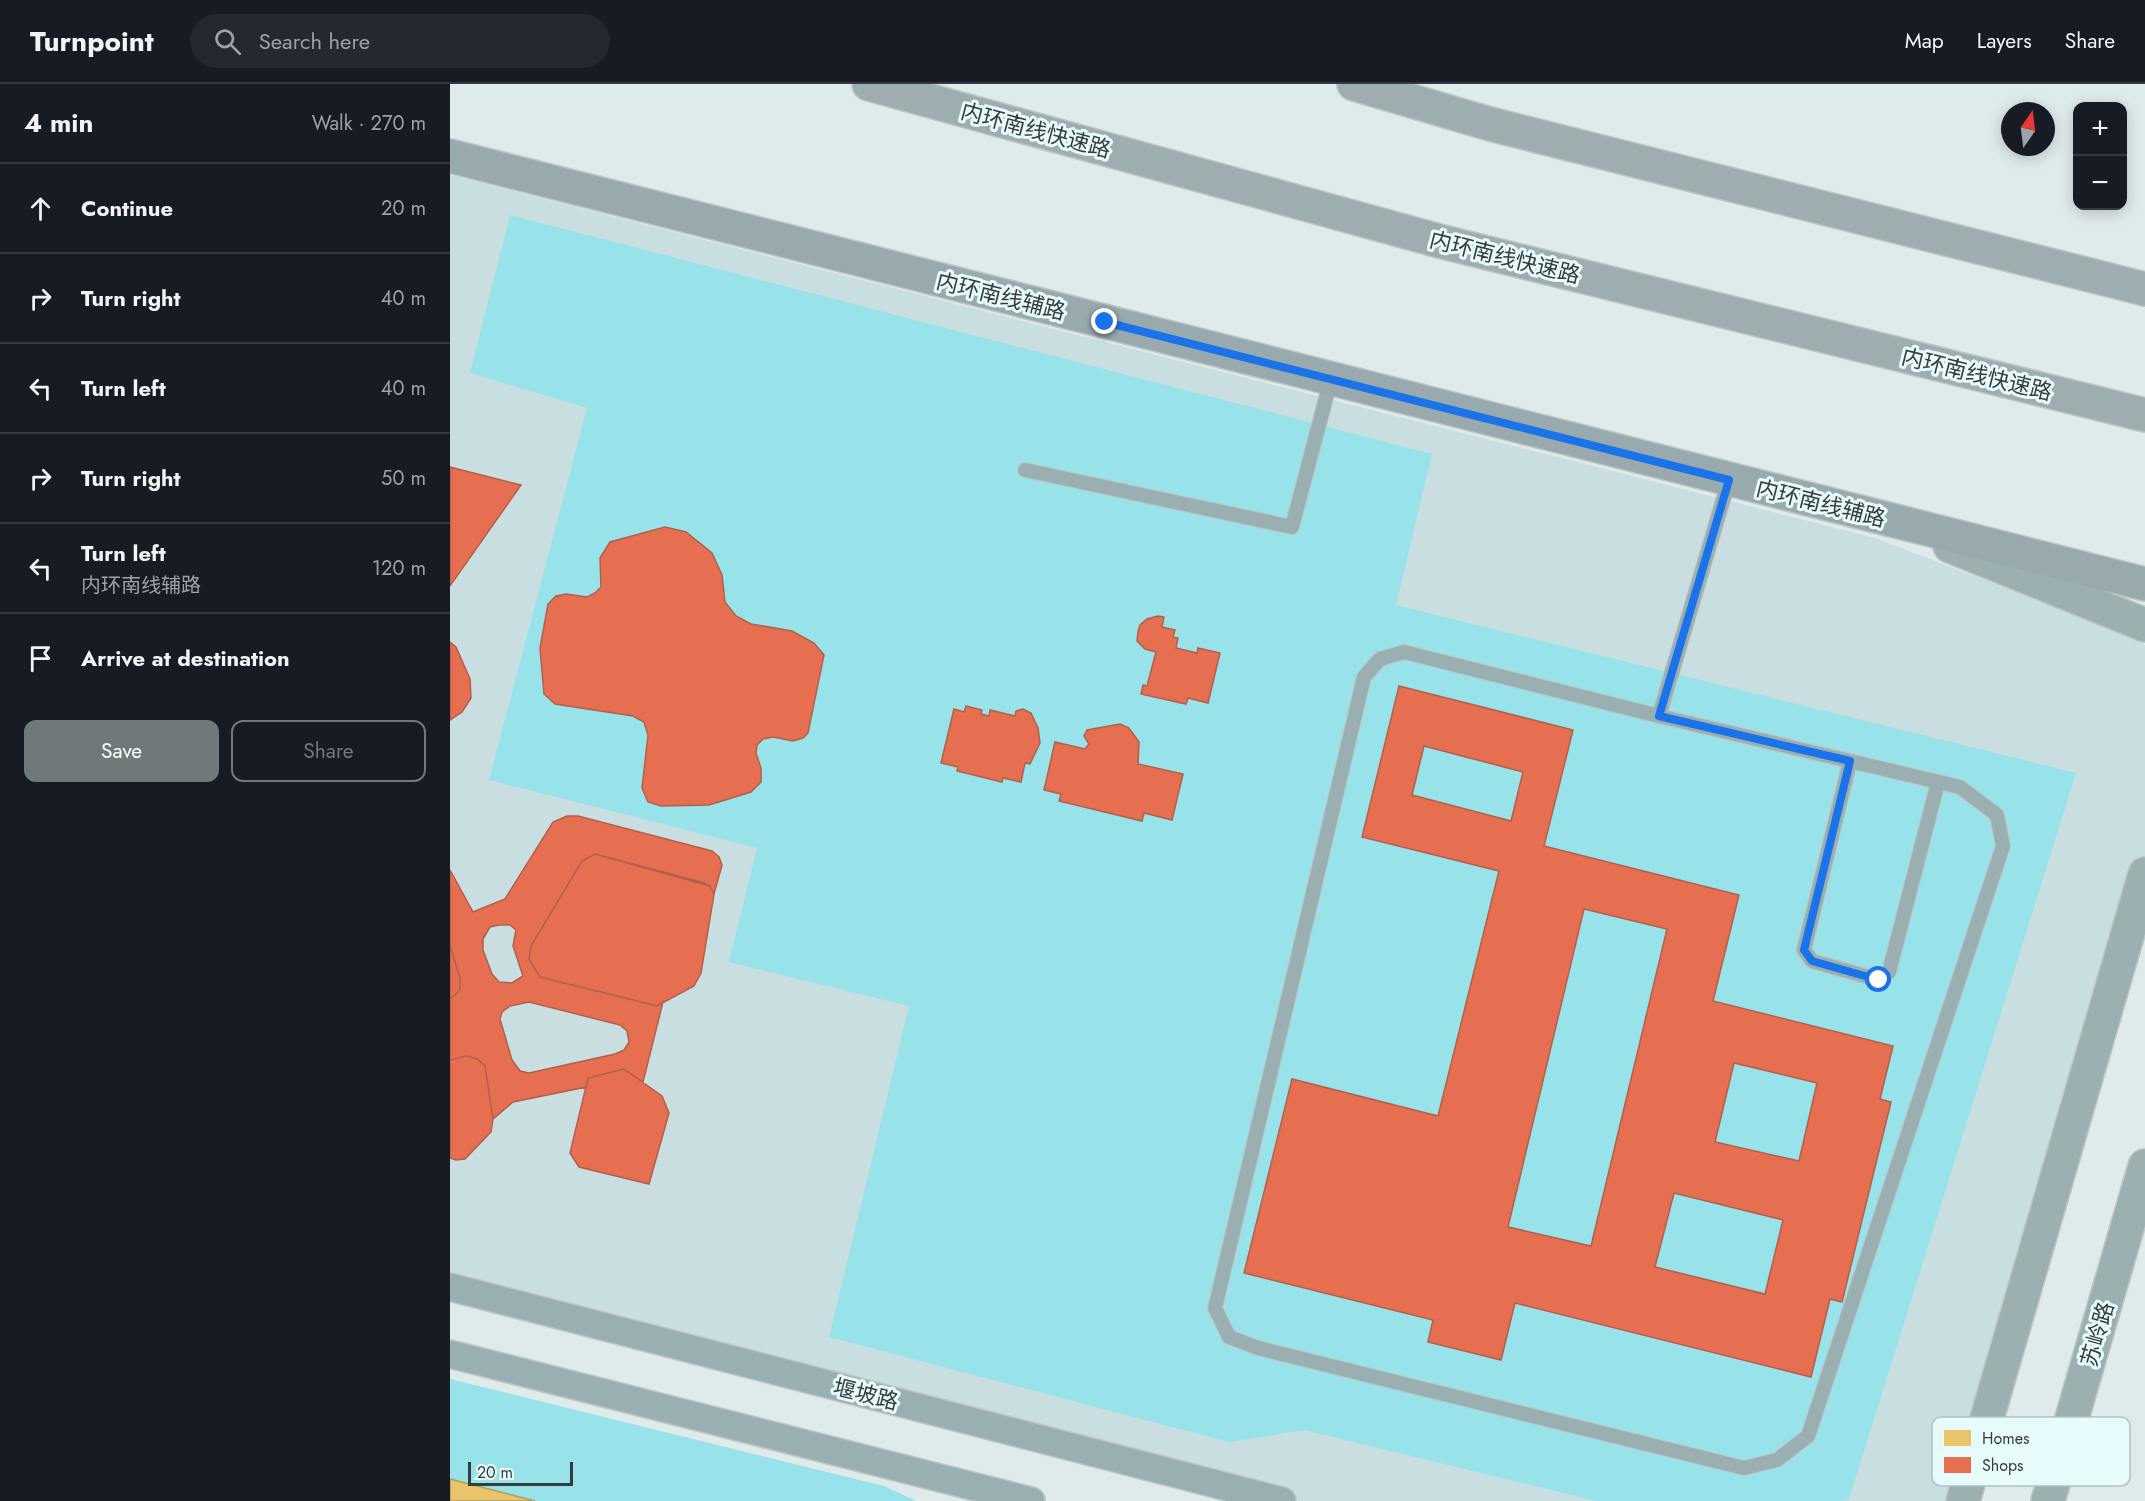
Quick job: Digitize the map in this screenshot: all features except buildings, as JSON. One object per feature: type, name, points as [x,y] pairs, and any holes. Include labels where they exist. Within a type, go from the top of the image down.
[{"type":"highway","name":"内环南线快速路","points":[[869,84],[1443,242],[2145,415]]},
{"type":"highway","points":[[1354,84],[1502,127],[2145,289]]},
{"type":"main road","name":"内环南线辅路","points":[[450,156],[2145,584]]},
{"type":"main road","points":[[1884,519],[2145,625]]},
{"type":"main road","points":[[1987,1417],[2145,874]]},
{"type":"main road","name":"苏岭路","points":[[2072,1417],[2145,1166]]},
{"type":"main road","points":[[1963,1501],[1967,1486]]},
{"type":"main road","name":"苏岭路","points":[[2048,1501],[2052,1486]]},
{"type":"street","name":"堰坡路","points":[[450,1287],[1282,1501]]},
{"type":"street","points":[[450,1354],[1031,1501]]},
{"type":"lane","points":[[1025,470],[1292,527],[1331,379]]},
{"type":"lane","points":[[1659,716],[1729,480]]},
{"type":"lane","points":[[1404,652],[1850,761],[1960,787],[1997,815],[2003,846],[1808,1436],[1777,1460],[1744,1468],[1258,1348],[1229,1337],[1215,1308],[1364,677],[1380,659],[1404,652]]},
{"type":"lane","points":[[1850,761],[1804,950],[1812,961],[1879,980],[1889,972],[1938,782]]},
{"type":"shaded area","points":[[450,175],[1875,538],[2141,640],[2145,646],[2145,874],[1987,1417],[1932,1417],[1932,1486],[1967,1486],[1963,1501],[1282,1501],[450,1287]]},
{"type":"shaded area","points":[[510,215],[1432,454],[1396,605],[2076,773],[1849,1499],[1841,1501],[1596,1501],[1305,1430],[1229,1442],[829,1337],[909,1006],[729,962],[757,848],[489,780],[587,408],[470,373]]},
{"type":"shaded area","points":[[450,1379],[884,1486],[916,1501],[450,1501]]},
{"type":"route","points":[[1105,322],[1729,480],[1659,716],[1850,761],[1804,950],[1812,961],[1879,980]]}]
